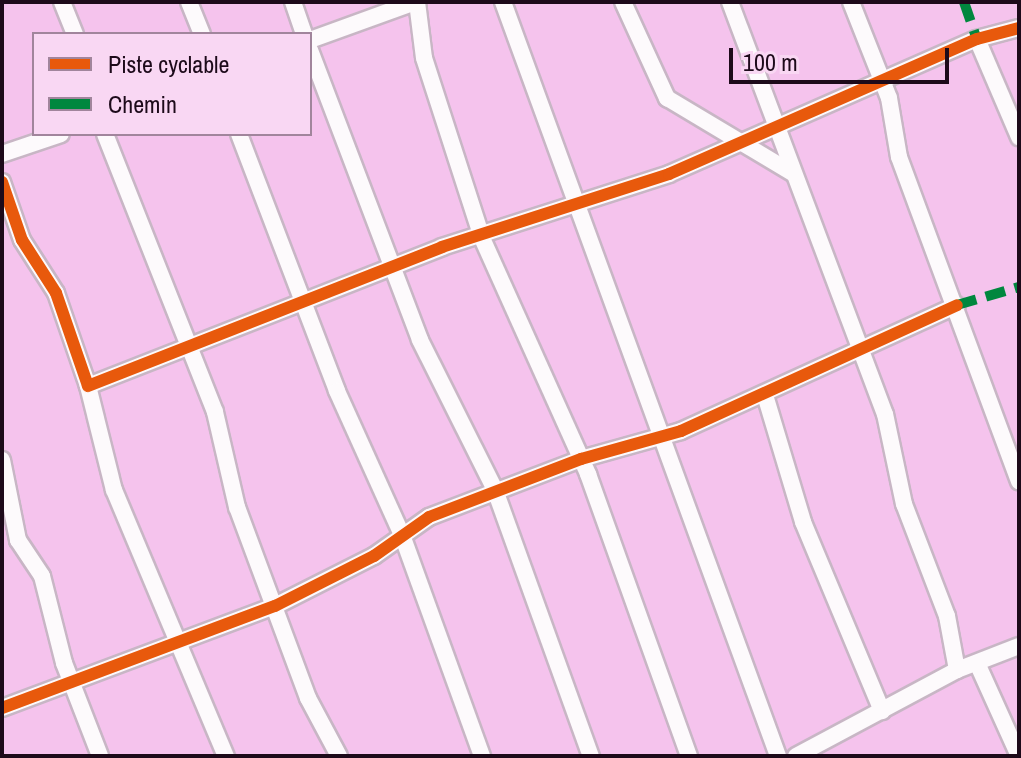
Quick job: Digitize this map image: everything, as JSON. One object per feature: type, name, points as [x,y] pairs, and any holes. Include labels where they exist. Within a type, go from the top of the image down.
[{"type":"street","points":[[62,2],[74,32]]},
{"type":"street","points":[[189,2],[201,32]]},
{"type":"street","points":[[293,2],[303,32]]},
{"type":"street","points":[[312,39],[416,2],[424,58],[482,238],[581,459],[689,756]]},
{"type":"street","points":[[503,2],[778,756]]},
{"type":"street","points":[[623,2],[667,98],[795,175]]},
{"type":"street","points":[[730,2],[780,123],[795,175],[892,435],[904,504],[947,616],[957,670]]},
{"type":"street","points":[[851,2],[882,85],[899,157],[957,305],[1019,481]]},
{"type":"street","points":[[88,386],[306,306],[395,268],[576,206],[882,85],[977,39],[1019,28]]},
{"type":"street","points":[[977,39],[1019,137]]},
{"type":"street","points":[[312,56],[344,154],[395,268],[444,391],[495,490],[591,756]]},
{"type":"street","points":[[2,154],[55,136]]},
{"type":"street","points":[[106,136],[192,348],[227,446],[237,507],[308,698],[339,756]]},
{"type":"street","points":[[240,136],[306,306],[402,535],[482,756]]},
{"type":"street","points":[[2,182],[22,240],[56,293],[88,386],[114,490],[183,642],[226,756]]},
{"type":"street","points":[[2,708],[70,680],[183,642],[275,606],[402,535],[495,490],[581,459],[661,438],[765,395],[859,348],[957,305]]},
{"type":"street","points":[[765,395],[803,522],[882,711]]},
{"type":"street","points":[[2,460],[18,540],[42,576],[70,680],[100,756]]},
{"type":"street","points":[[796,756],[957,670],[1019,646]]},
{"type":"street","points":[[977,663],[1019,756]]},
{"type":"shaded area","points":[[2,2],[1019,2],[1019,756],[2,756]]},
{"type":"marked path","points":[[964,2],[977,39]]},
{"type":"marked path","points":[[957,305],[1019,287]]},
{"type":"cycle path","points":[[2,182],[22,240],[56,293],[88,386],[442,247],[669,174],[977,39],[1019,28]]},
{"type":"cycle path","points":[[2,708],[275,606],[374,556],[429,517],[581,459],[681,431],[957,305]]}]
